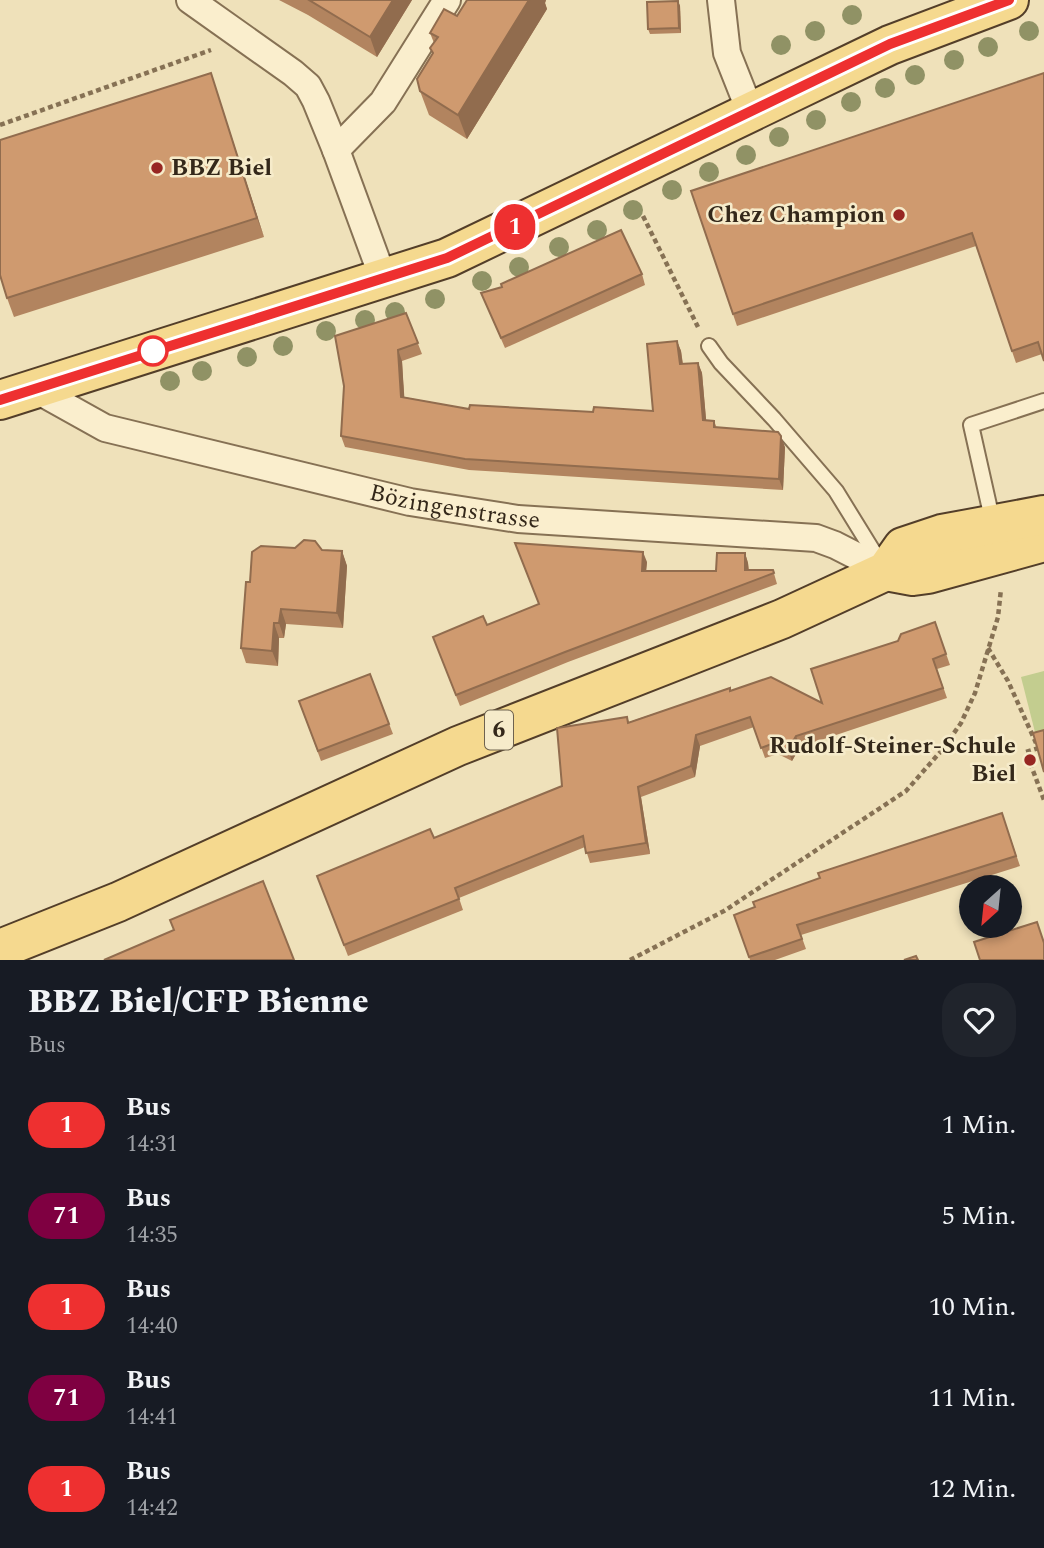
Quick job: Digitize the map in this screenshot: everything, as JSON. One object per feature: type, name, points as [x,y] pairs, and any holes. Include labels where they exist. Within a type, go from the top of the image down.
[{"type":"main road","points":[[17,394],[458,253],[890,44],[1009,0]]},
{"type":"main road","name":"6","points":[[0,949],[118,902],[458,746],[782,619],[886,571],[903,547],[942,534],[1044,514]]},
{"type":"main road","points":[[886,571],[913,576],[928,574],[1044,542]]},
{"type":"street","points":[[190,0],[308,86],[336,150],[383,278]]},
{"type":"street","points":[[336,150],[383,102],[447,0]]},
{"type":"street","points":[[721,0],[727,53],[750,111]]},
{"type":"street","name":"Bözingenstrasse","points":[[17,394],[105,428],[410,502],[518,519],[816,538],[886,571]]},
{"type":"lane","points":[[709,346],[721,363],[836,491],[886,571]]},
{"type":"lane","points":[[993,524],[971,425],[1044,401]]},
{"type":"path","points":[[0,125],[215,49]]},
{"type":"path","points":[[643,216],[709,346]]},
{"type":"path","points":[[630,960],[724,911],[906,791],[942,750],[961,723],[975,693],[998,617],[1002,578]]},
{"type":"path","points":[[988,648],[1008,681],[1041,757]]},
{"type":"path","points":[[1039,748],[1026,751],[1044,800]]},
{"type":"green space","points":[[1044,671],[1044,747],[1039,748],[1021,677]]},
{"type":"building","points":[[309,0],[393,0],[370,37]]},
{"type":"building","points":[[467,0],[529,0],[458,115],[420,91],[417,79],[433,53],[430,48],[438,37],[430,33],[444,9],[457,16]]},
{"type":"building","points":[[678,1],[679,28],[648,29],[647,2]]},
{"type":"building","points":[[211,73],[257,218],[7,298],[0,275],[0,140]]},
{"type":"building","points":[[1044,73],[1044,361],[1038,342],[1012,351],[972,233],[733,314],[691,191]]},
{"type":"building","points":[[621,230],[642,274],[501,338],[481,293],[502,287],[501,284]]},
{"type":"building","points":[[406,313],[418,343],[398,350],[401,397],[469,409],[470,405],[593,412],[594,407],[653,411],[647,344],[677,341],[680,364],[698,363],[703,420],[714,421],[714,427],[778,432],[781,436],[779,479],[465,459],[341,436],[344,386],[335,336]]},
{"type":"building","points":[[304,540],[315,541],[322,550],[342,551],[337,613],[281,609],[279,623],[274,623],[272,651],[241,648],[246,582],[250,582],[252,552],[261,546],[295,548]]},
{"type":"building","points":[[515,543],[643,552],[642,571],[716,571],[717,553],[745,553],[745,570],[773,570],[774,573],[456,695],[433,637],[483,616],[487,625],[539,604]]},
{"type":"building","points":[[935,622],[946,654],[933,659],[943,688],[796,736],[788,750],[774,743],[761,748],[750,717],[696,735],[691,766],[638,787],[646,843],[586,853],[583,836],[455,888],[459,899],[344,945],[317,876],[430,829],[434,838],[562,786],[557,728],[627,717],[628,723],[771,677],[822,703],[811,669],[898,641],[901,634]]},
{"type":"building","points":[[370,674],[389,724],[318,751],[299,701]]},
{"type":"building","points":[[1044,730],[1044,772],[1033,733]]},
{"type":"building","points":[[1002,813],[1016,856],[797,925],[802,939],[749,957],[734,915],[755,907],[753,902],[820,878],[818,873]]},
{"type":"building","points":[[263,881],[294,960],[104,960],[174,930],[170,920]]},
{"type":"building","points":[[1037,922],[1044,943],[1044,960],[980,960],[974,942],[987,938],[1022,938],[1022,927]]},
{"type":"bus line","name":"1","points":[[0,400],[447,258],[890,44],[1009,0]]},
{"type":"place","name":"BBZ Biel","points":[[157,168]]},
{"type":"place","name":"Chez Champion","points":[[899,215]]},
{"type":"place","name":"Rudolf-Steiner-Schule Biel","points":[[1030,760]]}]
